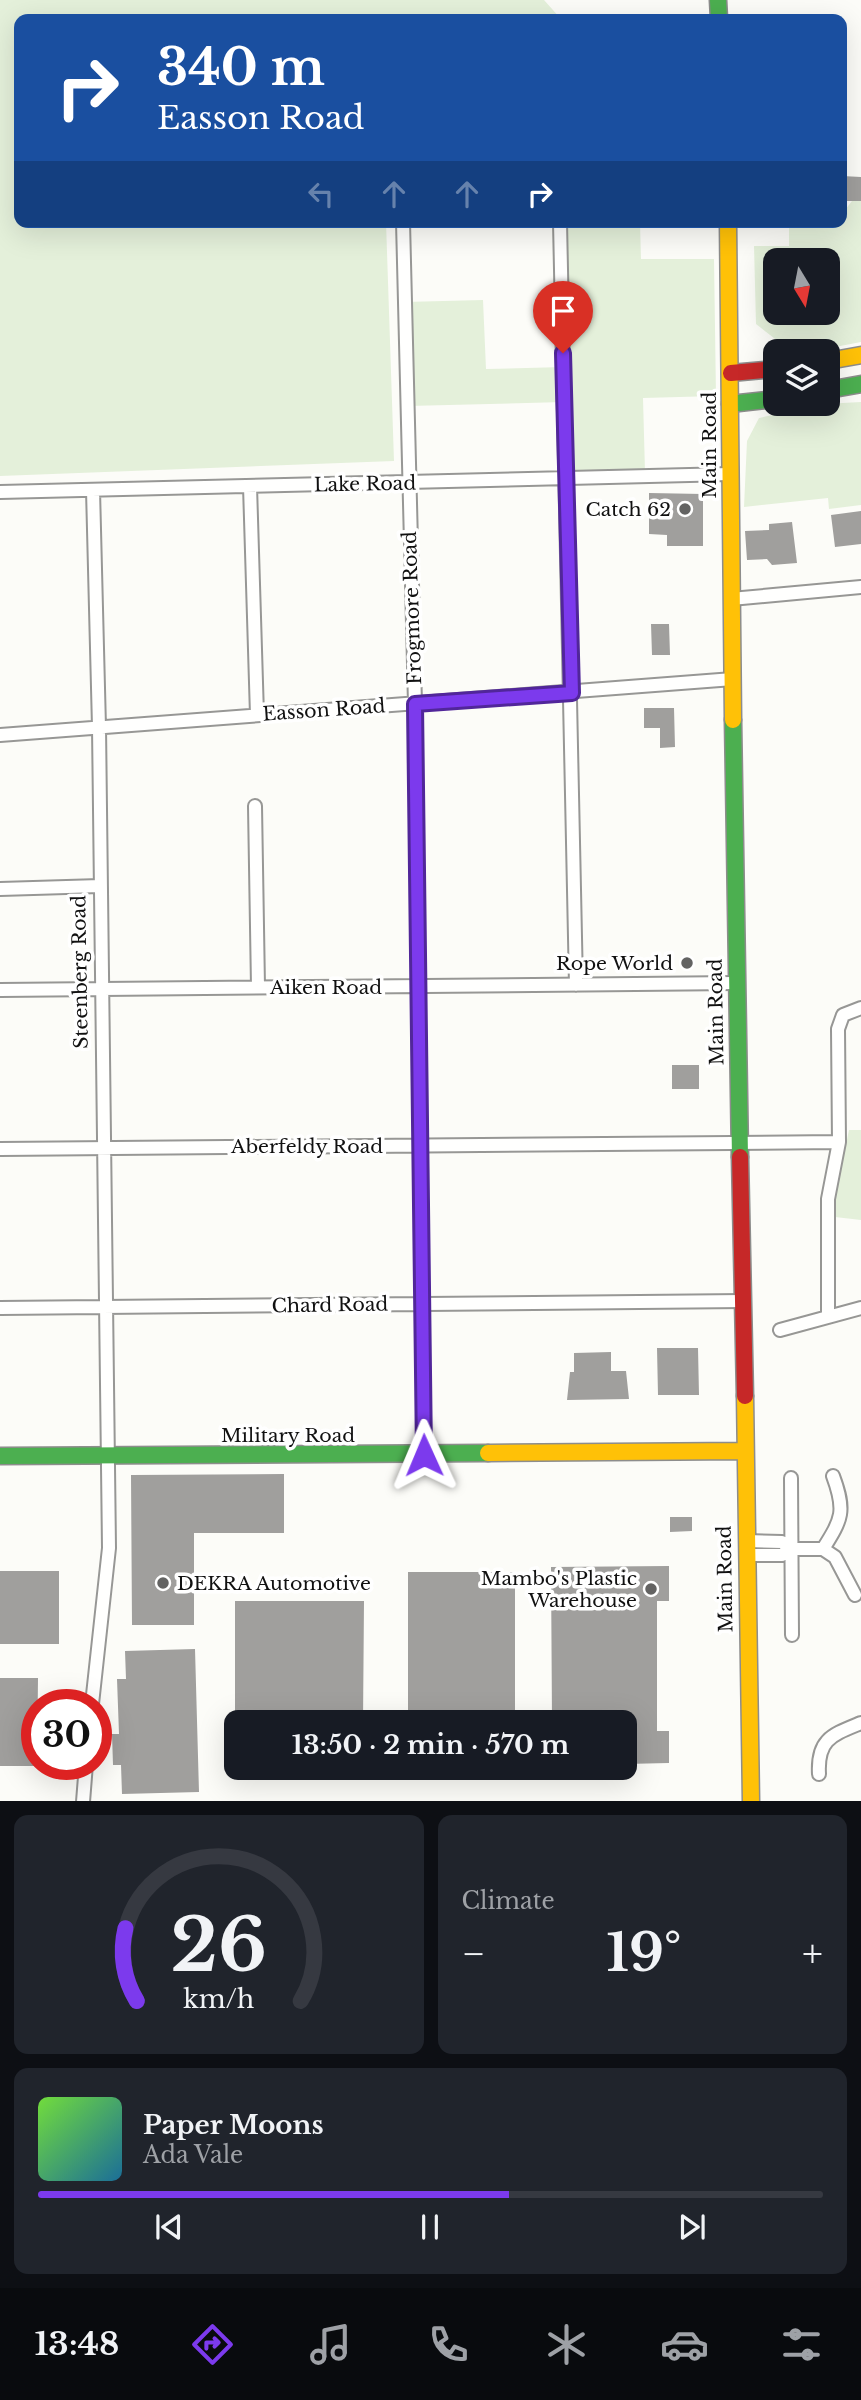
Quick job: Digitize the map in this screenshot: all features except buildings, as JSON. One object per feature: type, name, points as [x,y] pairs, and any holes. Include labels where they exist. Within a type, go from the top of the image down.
[{"type":"main road","name":"Main Road","points":[[728,228],[731,599],[751,1801]]},
{"type":"main road","points":[[840,358],[861,355]]},
{"type":"main road","points":[[731,373],[763,370]]},
{"type":"main road","points":[[840,388],[861,384]]},
{"type":"main road","points":[[730,404],[763,400]]},
{"type":"main road","name":"Military Road","points":[[0,1456],[744,1451]]},
{"type":"street","name":"Frogmore Road","points":[[402,228],[415,704],[424,1455]]},
{"type":"street","points":[[560,228],[572,693],[576,985]]},
{"type":"street","name":"Lake Road","points":[[0,492],[730,474]]},
{"type":"street","points":[[250,486],[257,715]]},
{"type":"street","name":"Steenberg Road","points":[[93,490],[99,727],[102,1148],[109,1548],[94,1689]]},
{"type":"street","points":[[731,599],[861,587]]},
{"type":"street","name":"Easson Road","points":[[0,735],[733,679]]},
{"type":"street","points":[[255,806],[258,987]]},
{"type":"street","points":[[0,889],[100,886]]},
{"type":"street","name":"Aiken Road","points":[[0,990],[737,983]]},
{"type":"street","points":[[828,1317],[828,1199],[839,1142],[838,1029],[840,1019],[847,1011],[861,1007]]},
{"type":"street","name":"Aberfeldy Road","points":[[0,1149],[839,1142]]},
{"type":"street","name":"Chard Road","points":[[0,1308],[744,1301]]},
{"type":"street","points":[[780,1330],[861,1308]]},
{"type":"street","points":[[823,1549],[840,1522],[840,1496],[833,1476]]},
{"type":"street","points":[[790,1478],[792,1635]]},
{"type":"street","points":[[746,1548],[782,1542],[790,1549],[823,1549],[835,1557],[855,1595]]},
{"type":"street","points":[[819,1774],[819,1753],[824,1744],[833,1735],[861,1723]]},
{"type":"street","points":[[83,1801],[85,1780]]},
{"type":"green space","points":[[0,0],[544,0],[557,14],[14,14],[14,228],[386,228],[394,461],[0,476]]},
{"type":"green space","points":[[852,201],[861,201],[861,342],[840,346],[840,339],[775,339],[756,324],[754,246],[789,246],[789,228],[847,228],[847,208]]},
{"type":"green space","points":[[560,228],[640,228],[641,259],[714,259],[716,396],[643,398],[645,472],[580,474],[570,466],[564,402],[408,406],[404,302],[483,300],[486,369],[563,367]]},
{"type":"green space","points":[[861,402],[861,505],[829,509],[828,498],[744,507],[747,441],[759,418],[840,416],[840,403]]},
{"type":"green space","points":[[849,1130],[861,1130],[861,1220],[835,1217],[836,1192]]},
{"type":"traffic: fast","points":[[718,0],[719,14]]},
{"type":"traffic: fast","points":[[840,388],[861,384]]},
{"type":"traffic: fast","points":[[730,404],[763,400]]},
{"type":"traffic: fast","points":[[733,720],[740,1157]]},
{"type":"traffic: fast","points":[[0,1456],[488,1453]]},
{"type":"traffic: slow","points":[[728,228],[733,720]]},
{"type":"traffic: slow","points":[[840,359],[861,355]]},
{"type":"traffic: slow","points":[[745,1396],[751,1801]]},
{"type":"traffic: slow","points":[[488,1453],[744,1451]]},
{"type":"traffic: jam","points":[[731,373],[763,370]]},
{"type":"traffic: jam","points":[[740,1157],[745,1396]]},
{"type":"place","name":"Catch 62","points":[[685,509]]},
{"type":"place","name":"Rope World","points":[[687,963]]},
{"type":"place","name":"DEKRA Automotive","points":[[163,1583]]},
{"type":"place","name":"Mambo's Plastic Warehouse","points":[[651,1589]]},
{"type":"route","points":[[424,1455],[415,704],[572,693],[563,353]]}]
